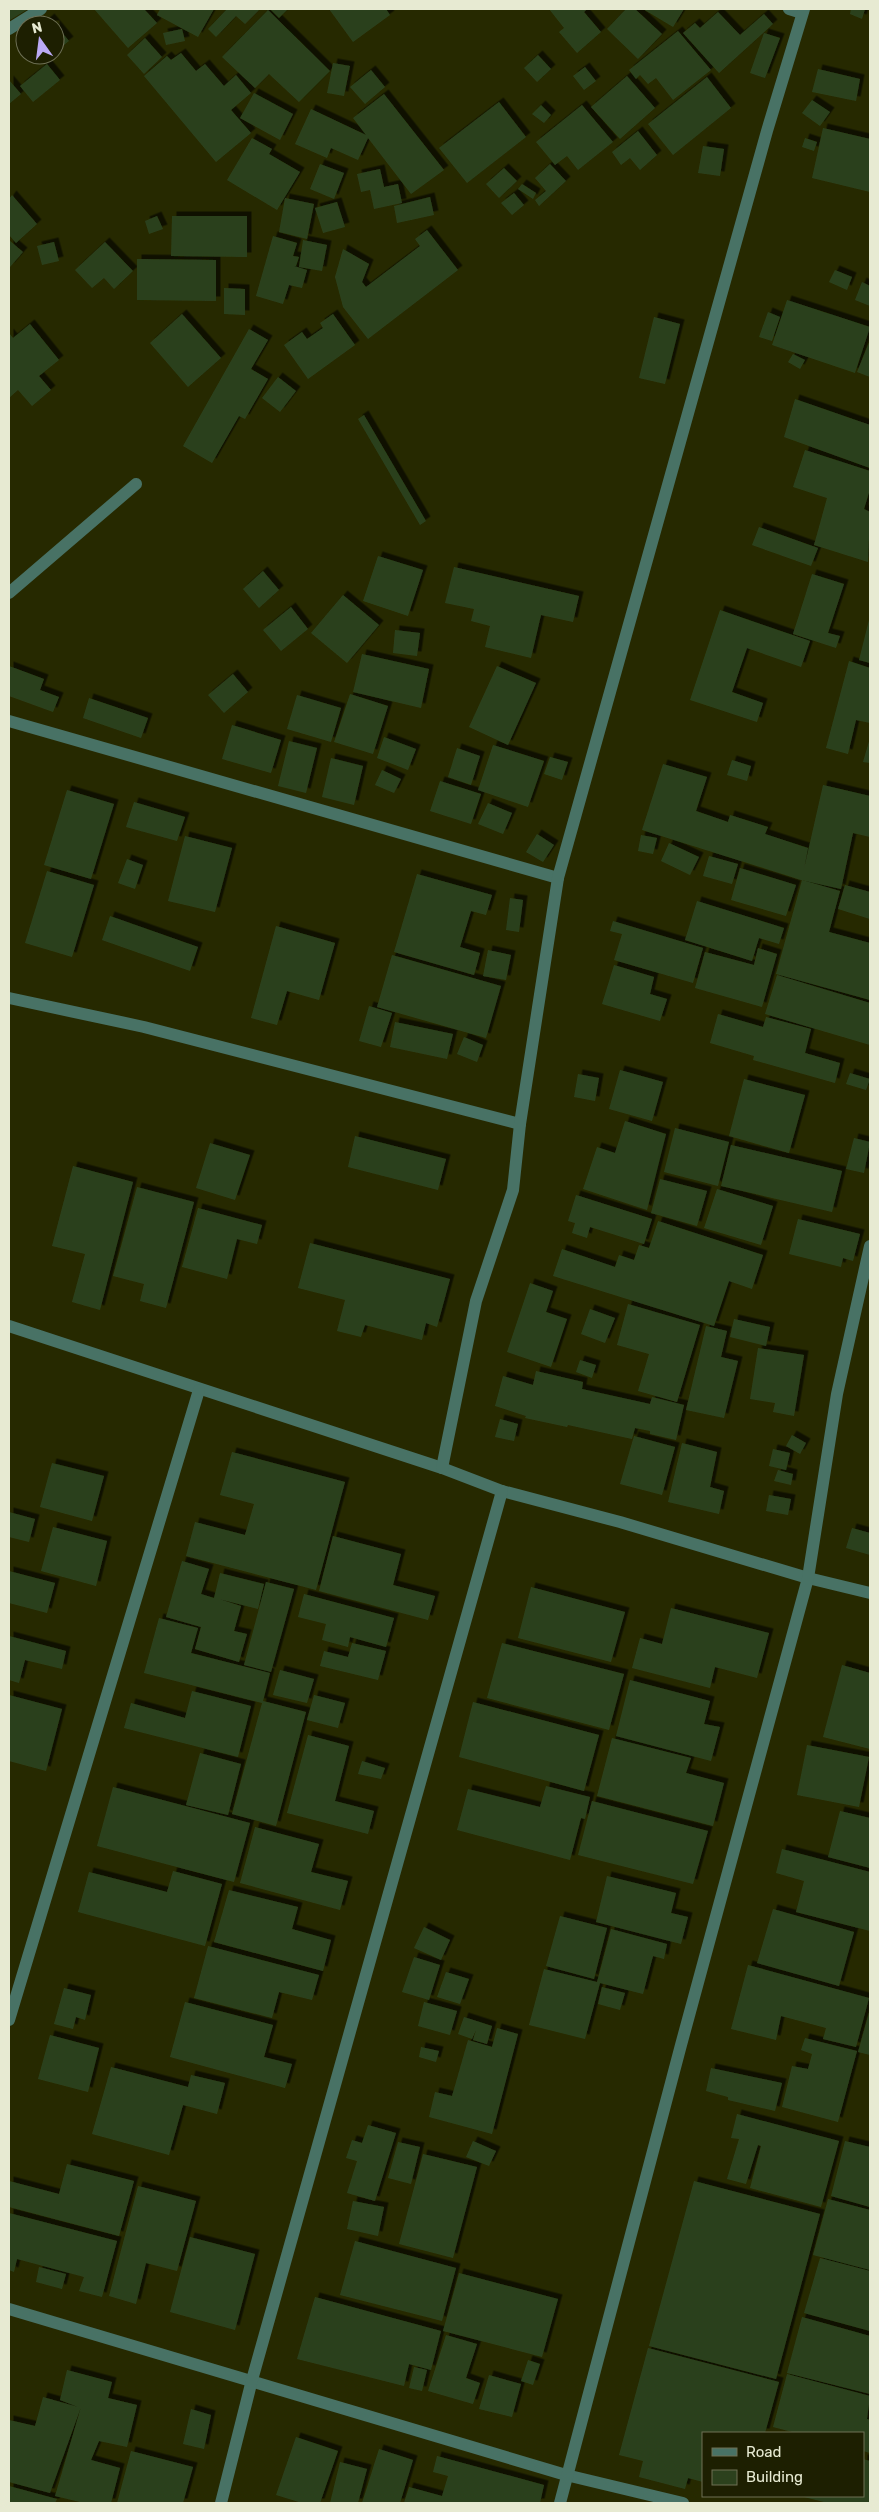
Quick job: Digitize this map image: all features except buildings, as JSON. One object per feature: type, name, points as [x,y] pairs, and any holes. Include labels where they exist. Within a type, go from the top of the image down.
[{"type":"street","points":[[9,29],[41,9]]},
{"type":"street","points":[[442,1468],[476,1301],[512,1190],[520,1124],[558,878],[803,11],[789,9]]},
{"type":"street","points":[[9,593],[136,484]]},
{"type":"street","points":[[9,721],[558,878]]},
{"type":"street","points":[[9,998],[144,1027],[520,1124]]},
{"type":"street","points":[[560,2503],[808,1578],[837,1394],[870,1246]]},
{"type":"street","points":[[9,1326],[199,1390],[442,1468],[502,1491],[620,1522],[808,1578],[870,1593]]},
{"type":"street","points":[[9,2020],[199,1390]]},
{"type":"street","points":[[221,2503],[252,2380],[502,1491]]},
{"type":"street","points":[[9,2309],[566,2475],[684,2503]]}]
